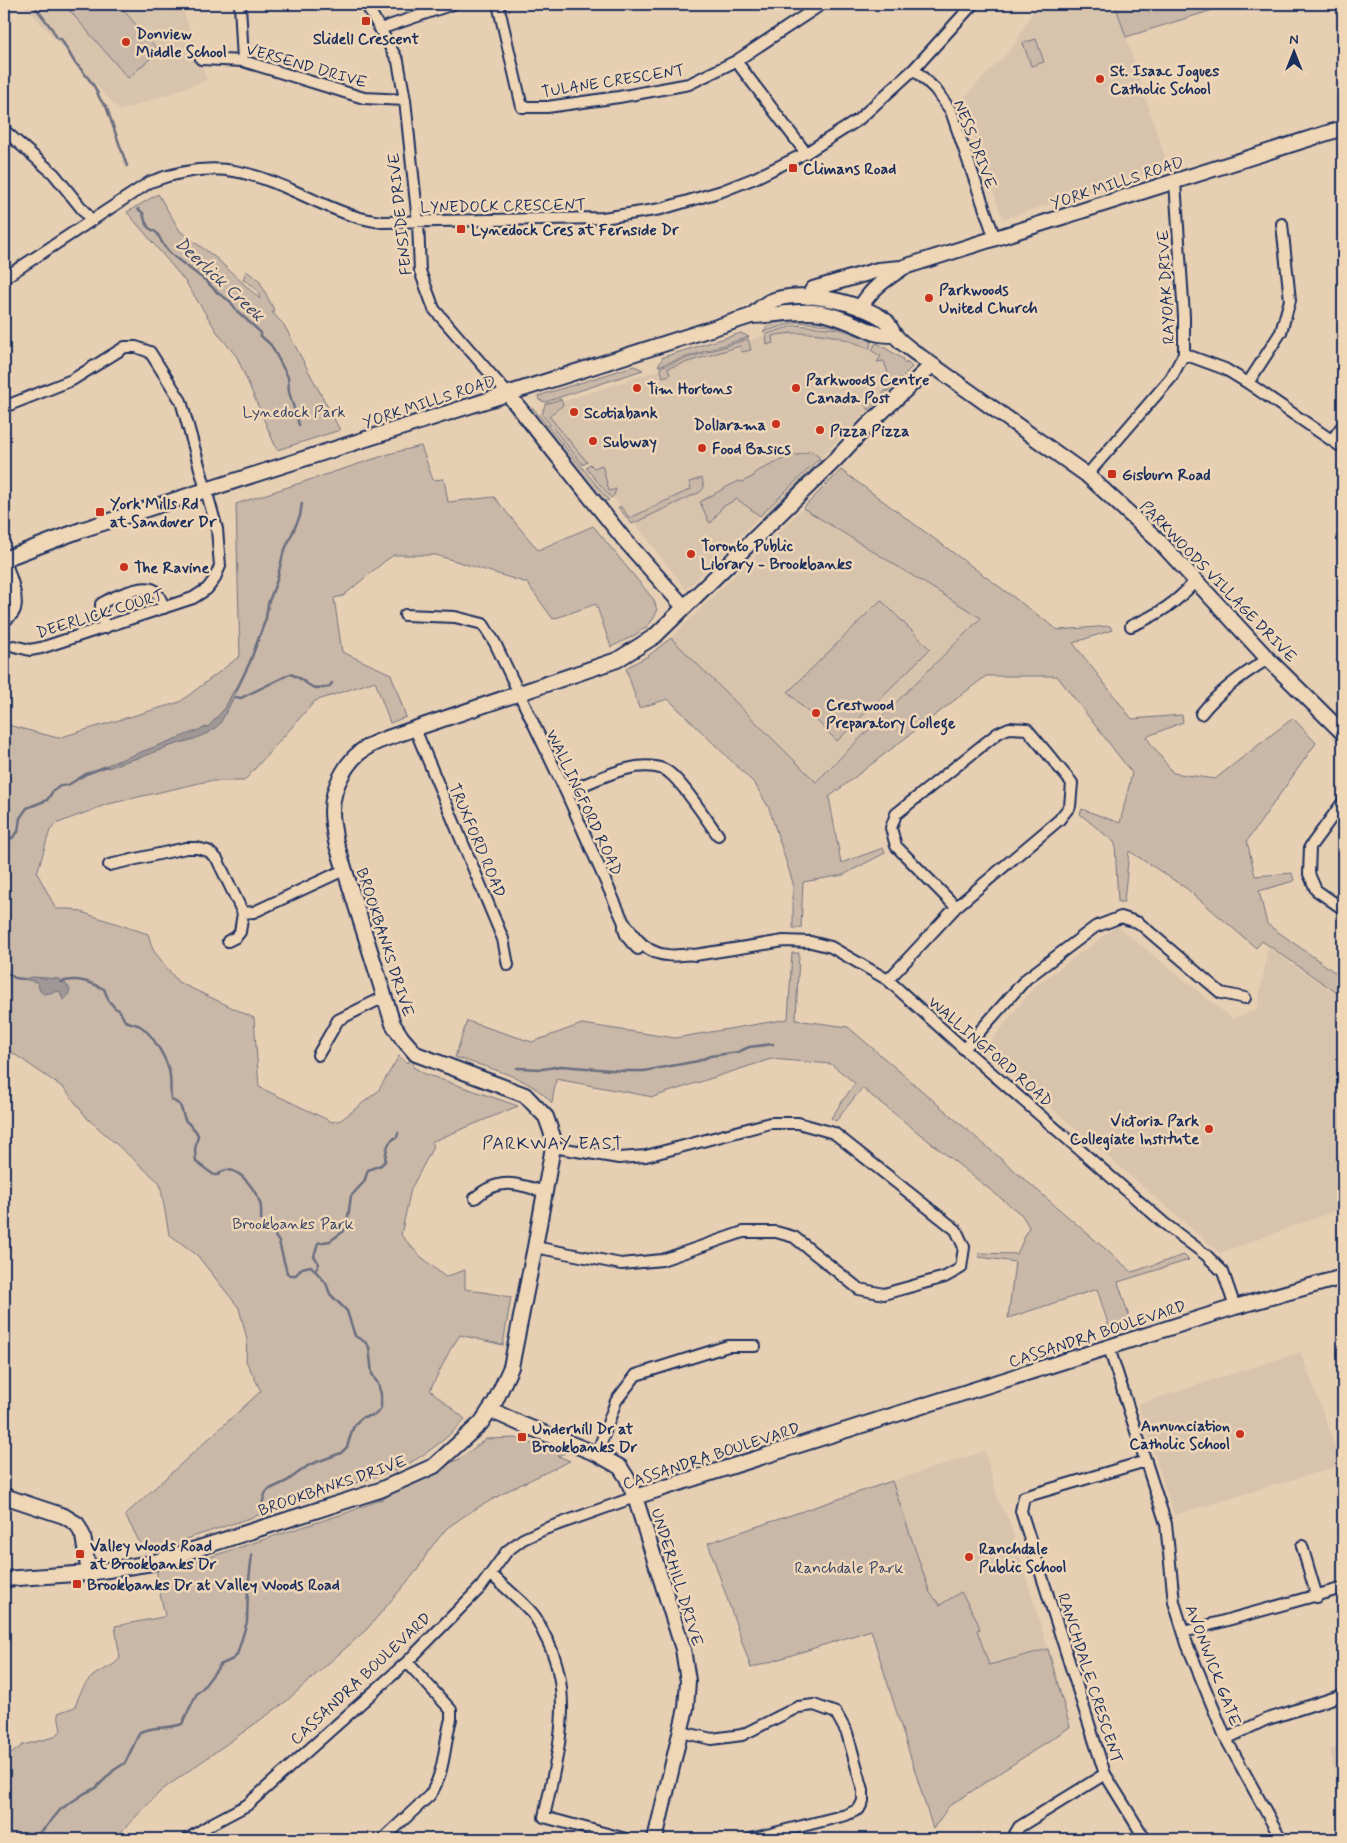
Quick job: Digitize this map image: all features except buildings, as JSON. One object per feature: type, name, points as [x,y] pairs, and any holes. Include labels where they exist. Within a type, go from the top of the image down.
[{"type":"street","points":[[240,4],[243,61]]},
{"type":"street","name":"FENSIDE DRIVE","points":[[366,4],[398,61],[405,100],[418,222],[420,271],[434,309],[508,394],[623,538],[684,607]]},
{"type":"street","points":[[380,28],[453,4]]},
{"type":"street","name":"TULANE CRESCENT","points":[[498,4],[522,107],[547,108],[690,84],[736,61],[822,4]]},
{"type":"street","name":"LYNEDOCK CRESCENT","points":[[4,278],[150,182],[182,172],[220,169],[256,175],[360,219],[383,222],[568,220],[630,214],[684,203],[756,178],[806,153],[858,120],[914,69],[973,4]]},
{"type":"street","name":"VERSEND DRIVE","points":[[201,59],[243,61],[364,98],[405,100]]},
{"type":"street","points":[[736,61],[806,153]]},
{"type":"street","name":"NESS DRIVE","points":[[914,69],[934,89],[950,111],[995,239]]},
{"type":"street","points":[[4,126],[6,132],[54,174],[91,220]]},
{"type":"street","name":"YORK MILLS ROAD","points":[[808,297],[813,289],[878,270],[902,268],[1343,128]]},
{"type":"street","name":"RAYOAK DRIVE","points":[[1175,182],[1184,316],[1184,354],[1225,369],[1343,448]]},
{"type":"street","points":[[1248,383],[1281,332],[1290,300],[1282,224]]},
{"type":"street","name":"YORK MILLS ROAD","points":[[751,316],[768,302],[786,298],[808,297],[840,301],[860,308],[876,286],[902,268]]},
{"type":"street","points":[[792,312],[795,308],[806,307],[840,311],[860,308]]},
{"type":"street","name":"PARKWOODS VILLAGE DRIVE","points":[[860,308],[888,323],[895,336],[932,365],[1087,475],[1158,540],[1268,659],[1343,733]]},
{"type":"street","name":"YORK MILLS ROAD","points":[[4,559],[80,530],[751,316],[771,316],[802,311],[822,313],[852,322]]},
{"type":"street","name":"PARKWOODS VILLAGE DRIVE","points":[[852,322],[877,334],[895,336]]},
{"type":"street","name":"DEERLICK COURT","points":[[4,407],[72,380],[125,347],[136,347],[150,352],[181,401],[217,528],[220,566],[214,580],[207,589],[193,598],[41,648],[30,650],[14,646]]},
{"type":"street","points":[[1087,475],[1171,378],[1184,354]]},
{"type":"street","name":"BROOKBANKS DRIVE","points":[[4,1579],[89,1573],[152,1563],[386,1488],[434,1466],[474,1431],[490,1410],[511,1367],[535,1248],[553,1147],[553,1137],[546,1116],[525,1095],[416,1054],[393,1024],[336,842],[332,811],[333,798],[344,770],[368,746],[618,660],[655,636],[835,460],[867,426],[932,365]]},
{"type":"street","points":[[1332,440],[1343,425]]},
{"type":"street","points":[[4,564],[14,605],[12,611],[4,619]]},
{"type":"street","points":[[1131,626],[1154,616],[1184,596],[1195,581]]},
{"type":"street","points":[[105,628],[101,615],[101,604],[109,598],[145,588],[153,589],[159,596],[164,608]]},
{"type":"street","name":"WALLINGFORD ROAD","points":[[405,615],[455,616],[483,624],[495,643],[566,792],[624,923],[647,948],[658,954],[668,956],[695,955],[784,941],[811,942],[831,947],[888,980],[964,1049],[1165,1224],[1206,1255],[1223,1272],[1235,1307]]},
{"type":"street","points":[[1201,714],[1212,700],[1250,670],[1268,659]]},
{"type":"street","points":[[888,980],[956,907],[1060,820],[1070,806],[1072,783],[1027,729],[1009,728],[998,732],[896,814],[891,828],[896,846],[956,907]]},
{"type":"street","name":"TRUXFORD ROAD","points":[[415,729],[503,939],[508,965]]},
{"type":"street","points":[[566,792],[626,769],[646,765],[666,771],[678,782],[718,836]]},
{"type":"street","points":[[1343,802],[1310,847],[1309,874],[1316,890],[1343,909]]},
{"type":"street","points":[[109,865],[186,848],[198,848],[208,851],[217,859],[244,913],[240,932],[236,937],[228,941]]},
{"type":"street","points":[[244,913],[254,912],[344,870]]},
{"type":"street","points":[[964,1049],[1026,979],[1095,927],[1121,917],[1138,923],[1221,993],[1245,998]]},
{"type":"street","points":[[318,1054],[338,1020],[384,998]]},
{"type":"street","points":[[535,1248],[621,1264],[662,1260],[743,1232],[776,1232],[794,1236],[859,1289],[884,1294],[945,1277],[961,1268],[964,1247],[956,1230],[834,1134],[798,1123],[770,1123],[646,1156],[619,1158],[553,1147]]},
{"type":"street","points":[[475,1198],[488,1187],[498,1184],[532,1188],[544,1192]]},
{"type":"street","name":"CASSANDRA BOULEVARD","points":[[188,1839],[247,1804],[406,1662],[481,1587],[507,1552],[523,1539],[545,1529],[636,1497],[1235,1307],[1343,1277]]},
{"type":"street","points":[[598,1454],[616,1400],[636,1375],[728,1346],[755,1346]]},
{"type":"street","name":"AVONWICK GATE","points":[[1109,1348],[1166,1524],[1174,1602],[1184,1632],[1226,1739],[1282,1839]]},
{"type":"street","name":"UNDERHILL DRIVE","points":[[490,1410],[598,1454],[620,1467],[636,1497],[683,1649],[688,1681],[688,1696],[681,1732],[655,1839]]},
{"type":"street","points":[[474,1431],[501,1423],[521,1424]]},
{"type":"street","name":"RANCHDALE CRESCENT","points":[[1145,1839],[1106,1774],[1021,1511],[1024,1497],[1146,1461]]},
{"type":"street","points":[[4,1496],[64,1516],[77,1524],[83,1536],[89,1573]]},
{"type":"street","points":[[1302,1546],[1317,1597]]},
{"type":"street","points":[[491,1574],[534,1615],[553,1649],[561,1678],[563,1702],[560,1742],[544,1817],[626,1839]]},
{"type":"street","points":[[1184,1632],[1317,1597],[1343,1588]]},
{"type":"street","points":[[383,1839],[435,1788],[451,1719],[450,1710],[406,1662]]},
{"type":"street","points":[[1226,1739],[1265,1720],[1343,1695]]},
{"type":"street","points":[[681,1732],[712,1739],[742,1735],[798,1707],[814,1705],[836,1713],[847,1733],[863,1790],[859,1809],[846,1815],[751,1839]]},
{"type":"street","points":[[1012,1839],[1019,1827],[1106,1774]]},
{"type":"shaded area","name":"Donview Middle School","points":[[23,4],[181,4],[207,80],[120,111]]},
{"type":"shaded area","points":[[1037,4],[1115,4],[1168,166],[1003,219],[961,101],[1015,44]]},
{"type":"shaded area","points":[[797,327],[861,338],[910,369],[686,589],[641,531],[540,409],[766,335]]},
{"type":"shaded area","name":"Crestwood Preparatory College","points":[[803,508],[981,618],[816,783],[671,638]]},
{"type":"shaded area","points":[[234,690],[237,691],[220,724],[210,732],[108,768],[107,765],[209,726],[225,708]]},
{"type":"shaded area","name":"Victoria Park Collegiate Institute","points":[[1117,926],[1233,1019],[1257,1009],[1268,947],[1343,999],[1343,1208],[1220,1253],[984,1050],[1034,987]]},
{"type":"shaded area","points":[[33,977],[59,979],[70,989],[68,996],[63,1000],[60,991],[44,994],[40,991],[37,982],[23,979]]},
{"type":"shaded area","name":"Annunciation Catholic School","points":[[1301,1352],[1342,1465],[1174,1515],[1138,1404]]},
{"type":"shaded area","name":"Ranchdale Public School","points":[[985,1451],[998,1500],[1009,1521],[1048,1649],[989,1665],[977,1631],[964,1635],[930,1593],[892,1481]]},
{"type":"shaded area","points":[[1343,1746],[1343,1808],[1330,1750]]},
{"type":"green space","points":[[64,4],[118,4],[159,51],[128,78]]},
{"type":"green space","points":[[1115,4],[1232,4],[1126,37]]},
{"type":"green space","points":[[1036,39],[1044,62],[1031,66],[1023,43]]},
{"type":"green space","name":"Lynedock Park","points":[[158,194],[180,231],[216,258],[260,299],[252,285],[243,280],[246,271],[259,280],[275,312],[272,312],[284,325],[340,430],[277,450],[237,357],[219,335],[185,281],[127,212]]},
{"type":"green space","points":[[800,319],[831,323],[860,333],[828,325],[797,322],[763,332],[774,323]]},
{"type":"green space","points":[[796,325],[840,329],[872,340],[869,349],[834,336],[797,333],[772,336],[773,343],[767,345],[766,334]]},
{"type":"green space","points":[[741,333],[749,337],[658,366],[663,357]]},
{"type":"green space","points":[[748,339],[751,350],[742,352],[740,346],[668,368],[670,375],[663,377],[660,367]]},
{"type":"green space","points":[[877,343],[903,359],[902,361],[906,364],[907,362],[912,367],[869,410],[865,405],[867,399],[872,404],[888,388],[883,382],[890,379],[884,361],[877,362],[881,356],[872,351]]},
{"type":"green space","points":[[634,366],[643,370],[545,402],[539,400],[538,396]]},
{"type":"green space","points":[[561,399],[563,405],[549,416],[587,462],[583,465],[542,415],[545,404]]},
{"type":"green space","points":[[533,408],[609,500],[603,502],[600,500],[532,412],[530,409]]},
{"type":"green space","name":"Brookbanks Park","points":[[421,446],[433,480],[444,479],[448,502],[494,497],[538,550],[593,526],[654,600],[657,610],[655,617],[638,633],[611,647],[596,604],[553,619],[527,583],[436,555],[394,555],[343,596],[334,598],[342,652],[391,674],[406,717],[390,723],[375,681],[315,701],[244,781],[208,781],[108,804],[58,823],[50,830],[37,873],[56,909],[72,909],[148,934],[153,950],[178,982],[254,1018],[259,1087],[332,1122],[341,1120],[378,1091],[399,1056],[407,1063],[416,1053],[413,1067],[425,1074],[518,1106],[431,1142],[434,1145],[411,1189],[401,1235],[418,1254],[445,1277],[465,1270],[465,1289],[511,1297],[503,1345],[460,1335],[450,1350],[430,1390],[465,1419],[433,1448],[396,1470],[183,1540],[183,1552],[191,1563],[346,1513],[385,1498],[396,1487],[414,1481],[461,1458],[486,1439],[516,1438],[565,1453],[558,1456],[570,1461],[511,1489],[470,1512],[447,1528],[429,1550],[418,1569],[367,1629],[284,1703],[162,1790],[114,1839],[4,1839],[4,1759],[23,1745],[54,1737],[61,1731],[58,1713],[75,1707],[82,1690],[90,1679],[115,1664],[120,1658],[115,1626],[163,1617],[165,1615],[158,1585],[155,1549],[145,1552],[125,1515],[261,1391],[246,1361],[247,1339],[239,1308],[197,1255],[169,1234],[160,1183],[87,1118],[65,1089],[4,1047],[4,724],[58,738],[180,702],[240,656],[236,504],[392,453]]},
{"type":"green space","points":[[811,451],[820,458],[760,516],[737,499],[722,507],[711,523],[709,522],[700,502],[792,455]]},
{"type":"green space","points":[[821,460],[822,464],[767,518],[762,518]]},
{"type":"green space","points":[[590,464],[594,468],[602,465],[609,491],[616,489],[611,498],[586,468]]},
{"type":"green space","points":[[841,470],[1058,630],[1110,626],[1112,630],[1073,643],[1132,719],[1182,715],[1183,722],[1146,737],[1173,773],[1215,779],[1293,718],[1316,743],[1247,841],[1255,876],[1292,873],[1294,881],[1259,891],[1267,924],[1343,978],[1343,997],[1262,941],[1256,948],[1186,888],[1129,851],[1124,902],[1118,902],[1115,843],[1080,814],[1082,809],[1120,823],[1132,773],[1057,676],[986,676],[829,797],[841,863],[883,848],[885,853],[843,875],[803,882],[801,928],[793,928],[793,883],[769,808],[755,784],[668,699],[639,708],[626,668],[648,656],[671,638],[816,782],[981,618],[803,508]]},
{"type":"green space","points":[[702,478],[704,488],[700,492],[632,524],[618,507],[621,507],[630,518],[691,489],[689,482]]},
{"type":"green space","points":[[881,600],[930,649],[837,741],[788,692]]},
{"type":"green space","points":[[792,953],[799,953],[796,1020],[848,1027],[1132,1272],[1184,1255],[1189,1260],[1118,1282],[1132,1326],[1111,1333],[1097,1289],[1008,1318],[1015,1262],[979,1257],[979,1253],[1017,1254],[1029,1227],[1022,1215],[862,1088],[836,1121],[831,1118],[855,1083],[831,1064],[771,1059],[653,1097],[556,1079],[552,1103],[543,1094],[520,1079],[455,1057],[467,1021],[532,1042],[582,1024],[675,1038],[788,1019]]},
{"type":"green space","name":"Ranchdale Park","points":[[892,1481],[930,1593],[940,1605],[961,1592],[976,1618],[980,1629],[977,1630],[989,1665],[1048,1649],[1070,1727],[949,1806],[933,1829],[871,1630],[751,1668],[708,1543]]},
{"type":"waterway","name":"Deerlick Creek","points":[[33,4],[57,38],[61,39],[75,63],[92,83],[100,100],[106,106],[127,166]]},
{"type":"waterway","name":"Deerlick Creek","points":[[138,209],[143,213],[149,228],[157,233],[164,246],[172,255],[230,301],[237,311],[271,345],[288,377],[289,392],[299,425]]},
{"type":"waterway","name":"Deerlick Creek","points":[[236,691],[250,662],[266,618],[268,604],[277,580],[283,554],[300,516],[302,503]]},
{"type":"waterway","points":[[235,697],[241,698],[290,674],[316,688],[329,687],[332,683]]},
{"type":"waterway","name":"Deerlick Creek","points":[[4,841],[12,838],[18,832],[20,818],[27,808],[47,800],[53,791],[60,786],[68,785],[86,774],[107,766]]},
{"type":"waterway","name":"Deerlick Creek","points":[[4,971],[15,978],[23,979]]},
{"type":"waterway","name":"Deerlick Creek","points":[[61,982],[83,981],[104,989],[109,1001],[119,1010],[125,1021],[140,1026],[150,1035],[155,1041],[169,1070],[171,1099],[180,1105],[185,1120],[198,1135],[195,1150],[196,1162],[214,1175],[230,1170],[243,1177],[258,1197],[261,1219],[274,1231],[279,1242],[287,1273],[296,1275],[302,1268],[311,1266],[326,1283],[330,1294],[347,1311],[355,1336],[369,1347],[372,1374],[381,1394],[381,1408],[375,1415],[363,1417],[358,1421],[353,1428],[347,1447],[341,1453],[309,1465],[287,1481],[268,1490],[261,1508]]},
{"type":"waterway","points":[[517,1068],[543,1069],[561,1066],[644,1071],[698,1061],[710,1056],[738,1052],[749,1047],[773,1044]]},
{"type":"waterway","points":[[315,1271],[319,1264],[314,1256],[318,1243],[330,1241],[344,1231],[347,1224],[351,1196],[364,1182],[368,1170],[381,1165],[385,1161],[388,1147],[391,1141],[397,1137],[398,1133]]},
{"type":"waterway","name":"Deerlick Creek","points":[[31,1839],[45,1828],[61,1809],[96,1788],[114,1770],[125,1763],[140,1732],[182,1724],[197,1693],[220,1665],[237,1655],[247,1622],[252,1554]]},
{"type":"place","name":"Slidell Crescent","points":[[366,21]]},
{"type":"place","name":"Donview Middle School","points":[[126,42]]},
{"type":"place","name":"St. Isaac Jogues Catholic School","points":[[1100,79]]},
{"type":"place","name":"Climans Road","points":[[793,168]]},
{"type":"place","name":"Lynedock Cres at Fernside Dr","points":[[461,229]]},
{"type":"place","name":"Parkwoods United Church","points":[[929,298]]},
{"type":"place","name":"Tim Hortons","points":[[637,388]]},
{"type":"place","name":"Parkwoods Centre Canada Post","points":[[796,388]]},
{"type":"place","name":"Scotiabank","points":[[574,412]]},
{"type":"place","name":"Dollarama","points":[[776,424]]},
{"type":"place","name":"Pizza Pizza","points":[[820,430]]},
{"type":"place","name":"Subway","points":[[593,441]]},
{"type":"place","name":"Food Basics","points":[[702,448]]},
{"type":"place","name":"Gisburn Road","points":[[1112,474]]},
{"type":"place","name":"York Mills Rd at Sandover Dr","points":[[100,512]]},
{"type":"place","name":"Toronto Public Library - Brookbanks","points":[[691,554]]},
{"type":"place","name":"The Ravine","points":[[124,567]]},
{"type":"place","name":"Crestwood Preparatory College","points":[[816,713]]},
{"type":"place","name":"Victoria Park Collegiate Institute","points":[[1209,1129]]},
{"type":"place","name":"Annunciation Catholic School","points":[[1240,1434]]},
{"type":"place","name":"Underhill Dr at Brookbanks Dr","points":[[522,1437]]},
{"type":"place","name":"Valley Woods Road at Brookbanks Dr","points":[[80,1554]]},
{"type":"place","name":"Ranchdale Public School","points":[[969,1557]]},
{"type":"place","name":"Brookbanks Dr at Valley Woods Road","points":[[77,1584]]},
{"type":"district","name":"PARKWAY EAST","points":[[553,1143]]}]
